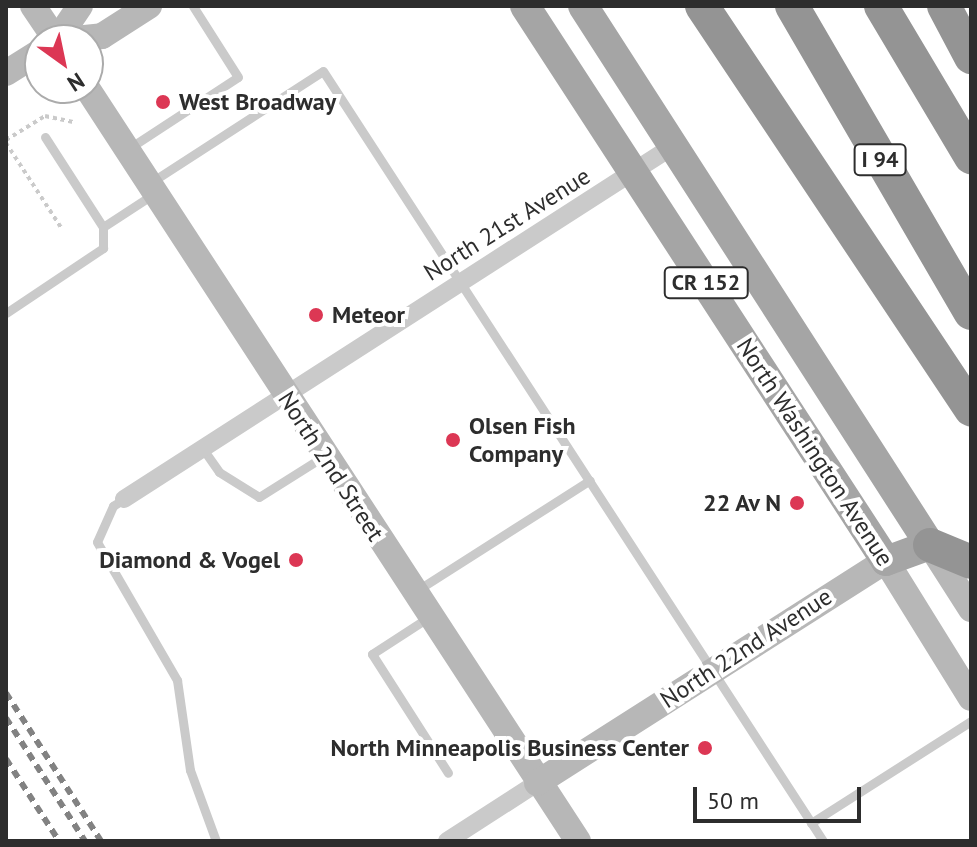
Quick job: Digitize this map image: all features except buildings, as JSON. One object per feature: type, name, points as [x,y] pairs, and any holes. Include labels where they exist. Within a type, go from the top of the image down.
[{"type":"highway","points":[[702,6],[971,409]]},
{"type":"highway","name":"I 94","points":[[792,6],[971,313]]},
{"type":"highway","points":[[881,6],[971,157]]},
{"type":"highway","points":[[944,6],[971,57]]},
{"type":"highway","points":[[930,545],[971,562]]},
{"type":"main road","name":"North Washington Avenue","points":[[525,6],[886,561]]},
{"type":"main road","name":"North Washington Avenue","points":[[583,6],[930,545]]},
{"type":"main road","name":"North 22nd Avenue","points":[[886,561],[930,545]]},
{"type":"street","points":[[33,6],[46,24]]},
{"type":"street","points":[[68,24],[80,6]]},
{"type":"street","points":[[104,35],[149,6]]},
{"type":"street","points":[[6,73],[24,62]]},
{"type":"street","name":"North 2nd Street","points":[[97,104],[570,838]]},
{"type":"street","name":"North 21st Avenue","points":[[124,499],[673,146]]},
{"type":"street","name":"North Washington Avenue","points":[[930,545],[971,609]]},
{"type":"street","name":"North Washington Avenue","points":[[886,561],[971,698]]},
{"type":"street","name":"North 22nd Avenue","points":[[447,841],[886,561]]},
{"type":"lane","points":[[127,150],[238,77],[193,6]]},
{"type":"lane","points":[[103,227],[152,188],[323,71],[823,841]]},
{"type":"lane","points":[[6,313],[103,248],[103,227],[45,137]]},
{"type":"lane","points":[[202,447],[219,472],[259,497],[324,456]]},
{"type":"lane","points":[[413,593],[590,480]]},
{"type":"lane","points":[[124,499],[113,506],[97,542],[177,680],[190,770],[216,841]]},
{"type":"lane","points":[[429,617],[372,654],[448,773]]},
{"type":"lane","points":[[811,823],[971,721]]},
{"type":"path","points":[[6,143],[62,229]]},
{"type":"railway","points":[[6,693],[101,841]]},
{"type":"railway","points":[[6,718],[85,841]]},
{"type":"railway","points":[[6,759],[59,841]]},
{"type":"place","name":"West Broadway","points":[[163,102]]},
{"type":"place","name":"Meteor","points":[[316,315]]},
{"type":"place","name":"Olsen Fish Company","points":[[453,440]]},
{"type":"place","name":"22 Av N","points":[[797,503]]},
{"type":"place","name":"Diamond & Vogel","points":[[296,560]]},
{"type":"place","name":"North Minneapolis Business Center","points":[[705,748]]}]
